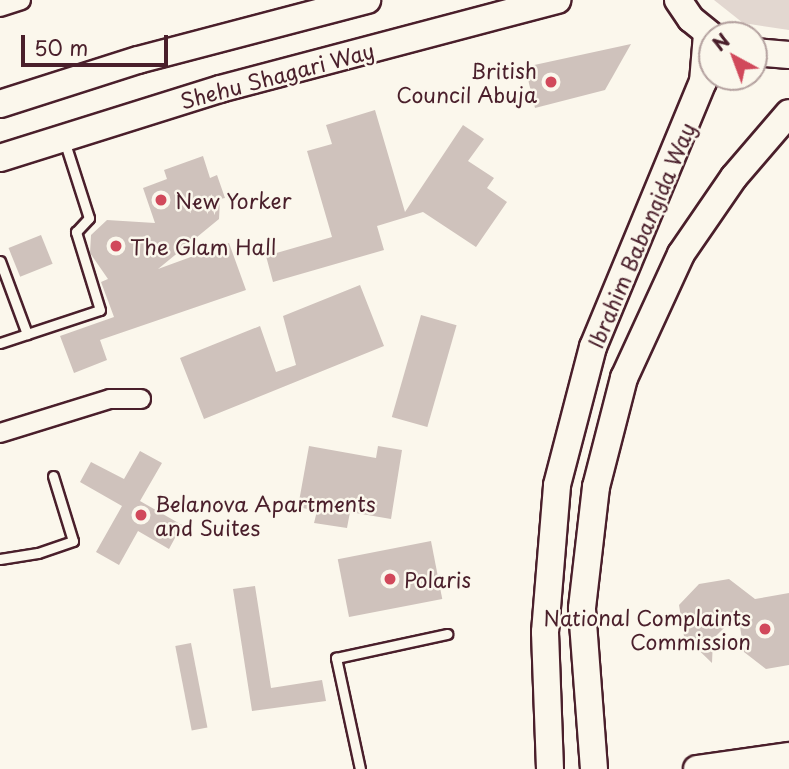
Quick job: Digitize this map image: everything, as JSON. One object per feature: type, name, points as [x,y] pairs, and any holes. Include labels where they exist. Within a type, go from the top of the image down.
[{"type":"main road","points":[[0,104],[138,60],[367,0]]},
{"type":"main road","name":"Shehu Shagari Way","points":[[0,158],[220,89],[557,0]]},
{"type":"main road","points":[[678,0],[698,23]]},
{"type":"main road","points":[[768,53],[789,55]]},
{"type":"main road","name":"Ibrahim Babangida Way","points":[[550,769],[545,632],[560,473],[593,347],[699,91]]},
{"type":"main road","name":"Ibrahim Babangida Way","points":[[594,769],[582,608],[596,487],[624,377],[681,254],[727,186],[789,113]]},
{"type":"main road","points":[[697,769],[789,757]]},
{"type":"street","points":[[0,6],[21,0]]},
{"type":"street","points":[[0,433],[110,399],[141,399]]},
{"type":"lane","points":[[0,343],[100,310],[76,232],[89,218],[63,138]]},
{"type":"lane","points":[[0,261],[27,334]]},
{"type":"lane","points":[[0,559],[38,553],[73,541],[53,476]]},
{"type":"lane","points":[[360,769],[336,658],[447,634]]},
{"type":"shaded area","points":[[714,0],[789,0],[789,30],[768,27],[768,21],[740,21]]},
{"type":"building","points":[[631,44],[605,90],[535,108],[525,67]]},
{"type":"building","points":[[375,110],[405,212],[463,125],[484,139],[468,161],[494,178],[487,188],[507,202],[476,247],[423,212],[377,226],[384,250],[273,282],[266,256],[332,237],[307,151],[332,144],[326,125]]},
{"type":"building","points":[[203,156],[210,178],[217,175],[225,198],[220,199],[219,219],[158,269],[229,243],[246,290],[100,340],[107,360],[74,373],[60,336],[114,317],[101,282],[108,279],[90,253],[91,235],[107,220],[155,223],[143,188],[167,179],[164,170]]},
{"type":"building","points":[[41,235],[53,264],[20,277],[9,248]]},
{"type":"building","points":[[360,285],[384,346],[204,419],[180,358],[260,326],[276,372],[296,365],[283,316]]},
{"type":"building","points":[[421,315],[457,325],[427,427],[392,417]]},
{"type":"building","points":[[309,446],[376,458],[378,446],[402,450],[391,519],[350,512],[347,528],[314,523],[317,511],[298,507]]},
{"type":"building","name":"Belanova Apartments and Suites","points":[[140,451],[162,463],[140,501],[182,525],[169,549],[138,531],[119,565],[96,552],[122,506],[80,482],[91,462],[124,479]]},
{"type":"building","name":"Polaris","points":[[431,541],[442,599],[349,617],[338,559]]},
{"type":"building","name":"National Complaints Commission","points":[[729,579],[755,599],[789,593],[789,665],[766,669],[744,652],[738,614],[713,639],[712,663],[684,636],[679,605],[699,584]]},
{"type":"building","points":[[255,586],[271,688],[322,680],[326,701],[252,711],[233,589]]},
{"type":"building","points":[[191,643],[207,727],[192,730],[175,646]]},
{"type":"place","name":"British Council Abuja","points":[[551,82]]},
{"type":"place","name":"New Yorker","points":[[161,200]]},
{"type":"place","name":"The Glam Hall","points":[[116,246]]},
{"type":"place","name":"Belanova Apartments and Suites","points":[[141,515]]},
{"type":"place","name":"Polaris","points":[[390,579]]},
{"type":"place","name":"National Complaints Commission","points":[[765,629]]}]
